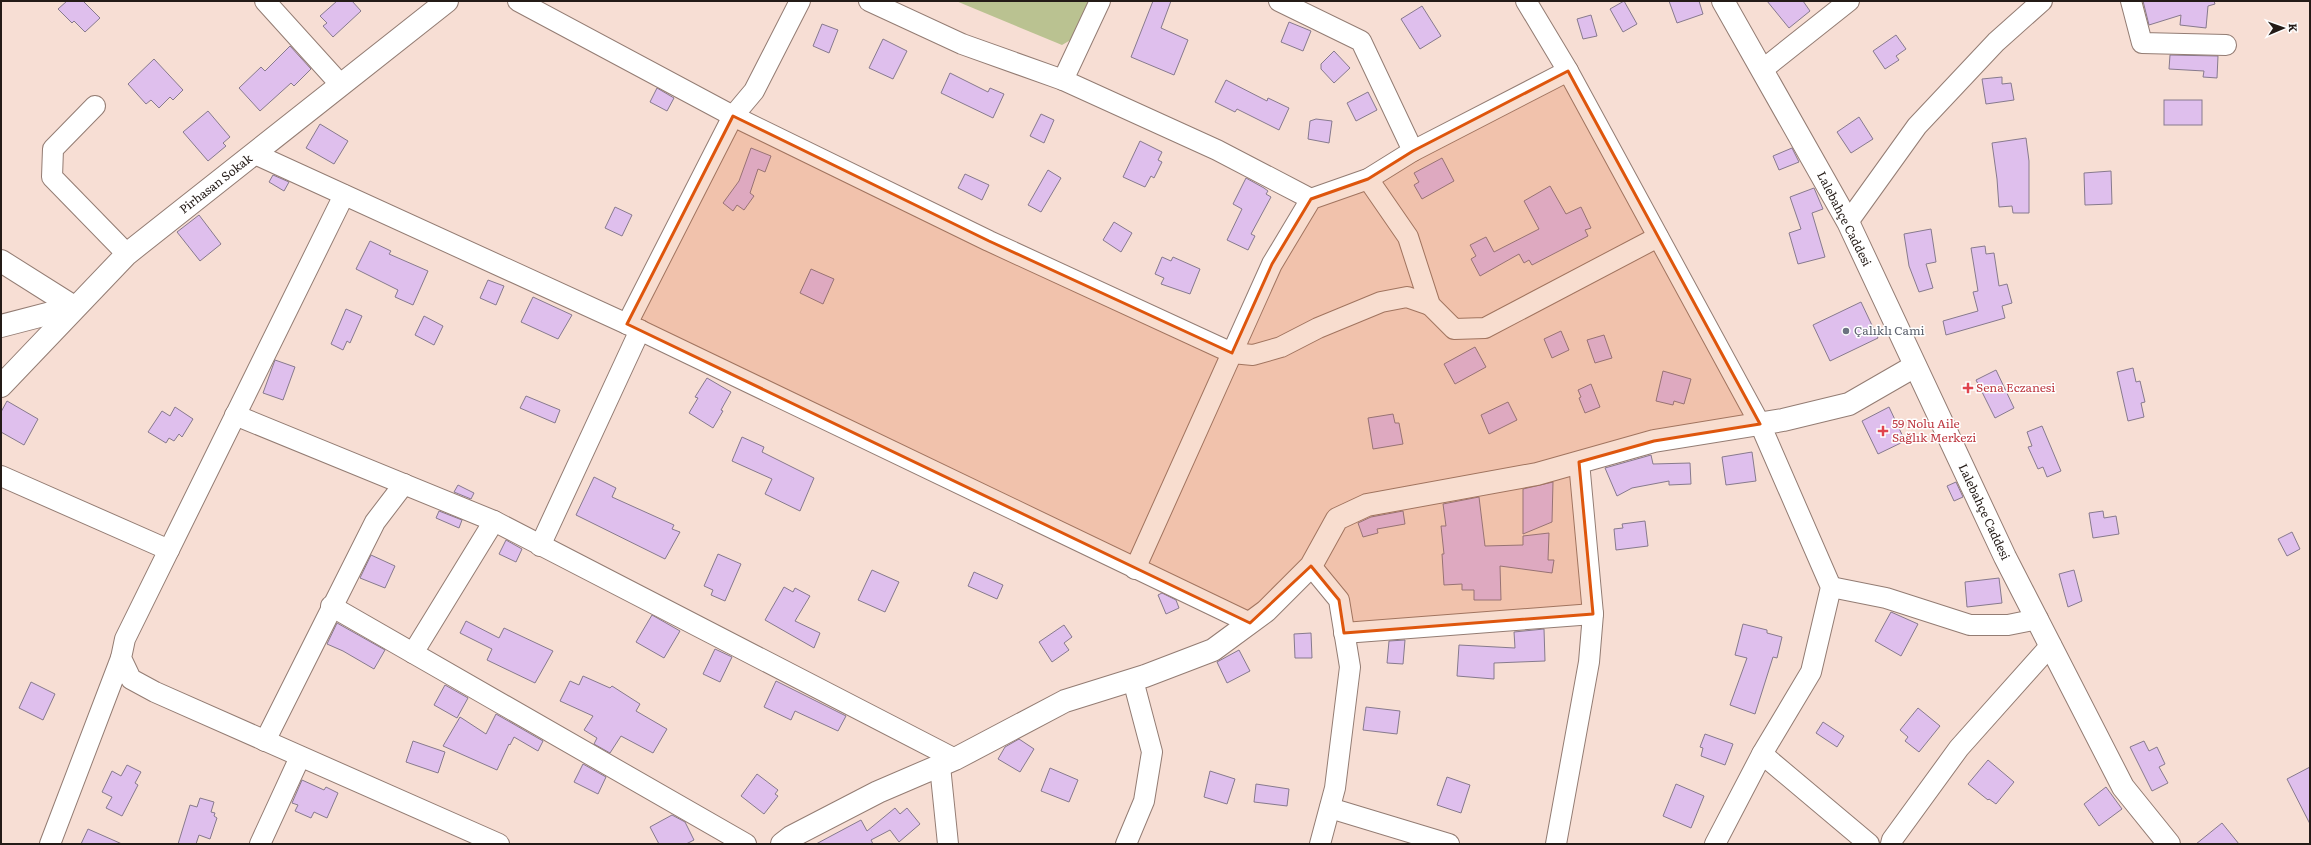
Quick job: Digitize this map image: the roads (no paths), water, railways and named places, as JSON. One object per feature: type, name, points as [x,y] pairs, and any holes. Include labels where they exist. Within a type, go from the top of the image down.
[{"type":"street","points":[[265,1],[342,85]]},
{"type":"street","name":"Pirhasan Sokak","points":[[1,386],[74,307],[127,254],[447,1]]},
{"type":"street","points":[[518,1],[733,116],[989,241],[1232,353],[1253,355],[1281,347],[1318,328],[1381,302],[1406,297],[1430,304]]},
{"type":"street","points":[[540,546],[633,327],[733,116],[754,91],[800,1]]},
{"type":"street","points":[[869,1],[962,44],[1063,80],[1217,150],[1311,199]]},
{"type":"street","points":[[1063,80],[1100,1]]},
{"type":"street","points":[[1279,1],[1361,41],[1413,151]]},
{"type":"street","points":[[1526,1],[1568,70],[1760,424],[1831,587],[1811,672],[1762,754],[1715,844]]},
{"type":"street","name":"Lalebahçe Caddesi","points":[[1723,1],[1848,222],[2005,557],[2123,788],[2169,844]]},
{"type":"street","points":[[1762,70],[1849,1]]},
{"type":"street","points":[[1848,222],[1916,126],[1996,42],[2042,1]]},
{"type":"street","points":[[2131,1],[2142,43],[2226,45]]},
{"type":"street","points":[[1135,569],[1272,264],[1311,199],[1368,179],[1413,151],[1568,70]]},
{"type":"street","points":[[95,106],[53,149],[52,177],[127,254]]},
{"type":"street","points":[[255,154],[633,327],[939,472],[1135,569],[1250,623]]},
{"type":"street","points":[[1368,179],[1408,237],[1430,304],[1454,329],[1485,328],[1658,237]]},
{"type":"street","points":[[50,844],[121,658],[125,639],[344,195]]},
{"type":"street","points":[[1,261],[74,307]]},
{"type":"street","points":[[1,326],[74,307]]},
{"type":"street","points":[[782,844],[791,837],[878,792],[948,762],[1065,701],[1133,680],[1213,650],[1266,611],[1311,566],[1337,519],[1367,505],[1537,474],[1654,441],[1760,424],[1849,404],[1916,366]]},
{"type":"street","points":[[235,415],[494,521],[948,762]]},
{"type":"street","points":[[1556,844],[1589,662],[1593,614],[1579,462]]},
{"type":"street","points":[[1,476],[168,550]]},
{"type":"street","points":[[265,741],[331,606],[375,522],[404,484]]},
{"type":"street","points":[[413,653],[494,521]]},
{"type":"street","points":[[1311,566],[1339,600],[1350,667],[1335,788],[1320,844]]},
{"type":"street","points":[[1831,587],[1886,598],[1970,625],[2008,625],[2038,619]]},
{"type":"street","points":[[331,606],[746,844]]},
{"type":"street","points":[[1344,633],[1593,614]]},
{"type":"street","points":[[1892,844],[1892,840],[1959,748],[2051,645]]},
{"type":"street","points":[[121,658],[132,679],[143,686],[300,757],[462,837],[499,844]]},
{"type":"street","points":[[1126,844],[1144,800],[1152,752],[1133,680]]},
{"type":"street","points":[[1762,754],[1869,844]]},
{"type":"street","points":[[260,844],[300,757]]},
{"type":"street","points":[[948,762],[948,844]]},
{"type":"street","points":[[1330,808],[1449,844]]},
{"type":"place","name":"Çalıklı Cami","points":[[1846,331]]},
{"type":"place","name":"Sena Eczanesi","points":[[1968,388]]},
{"type":"place","name":"59 Nolu Aile Sağlık Merkezi","points":[[1883,431]]}]
